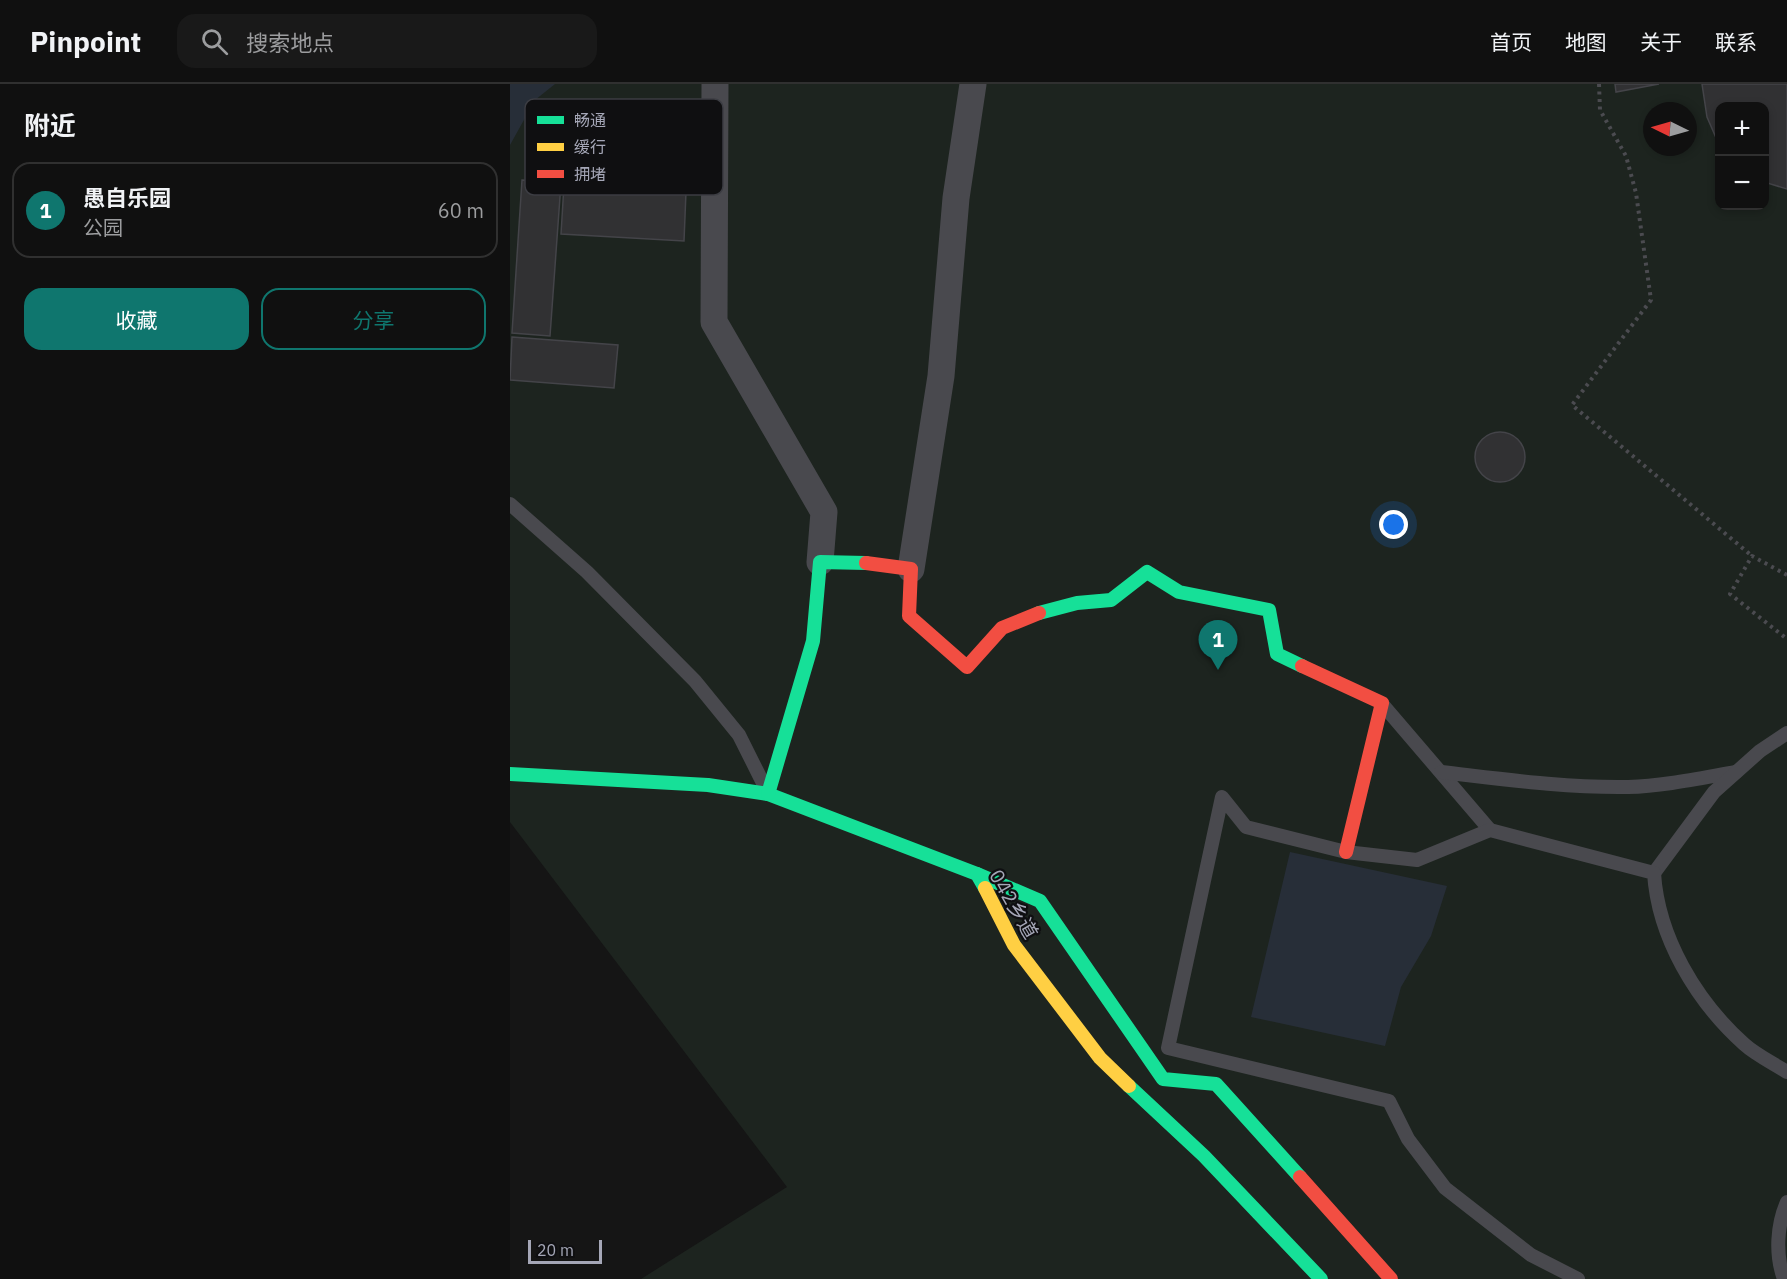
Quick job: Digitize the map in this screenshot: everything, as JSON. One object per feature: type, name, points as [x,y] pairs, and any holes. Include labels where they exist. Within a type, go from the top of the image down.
[{"type":"street","points":[[715,84],[715,99]]},
{"type":"street","points":[[973,84],[956,198],[941,376],[911,568],[909,616],[966,667],[1002,628],[1043,611],[1077,603],[1111,600],[1147,572],[1179,592],[1269,610],[1277,654],[1382,703],[1346,852]]},
{"type":"street","points":[[715,195],[714,322],[824,512],[813,641],[768,794]]},
{"type":"street","points":[[820,562],[879,563],[911,568]]},
{"type":"street","name":"042乡道","points":[[510,774],[708,785],[768,794],[977,874],[1014,945],[1100,1058],[1204,1156],[1321,1279]]},
{"type":"street","points":[[977,874],[1040,901],[1163,1079],[1216,1084],[1391,1279]]},
{"type":"lane","points":[[510,504],[587,572],[695,681],[739,735],[768,794]]},
{"type":"lane","points":[[1382,703],[1490,830],[1654,873]]},
{"type":"lane","points":[[1787,733],[1760,751],[1714,792],[1654,873],[1656,897],[1663,926],[1693,984],[1715,1014],[1745,1046],[1787,1072]]},
{"type":"lane","points":[[1441,772],[1592,786],[1630,787],[1666,784],[1737,772]]},
{"type":"lane","points":[[1490,830],[1417,860],[1346,852],[1246,827],[1222,797],[1168,1048],[1389,1101],[1408,1139],[1445,1188],[1532,1256],[1578,1279]]},
{"type":"lane","points":[[1784,1279],[1779,1251],[1780,1228],[1787,1202]]},
{"type":"path","points":[[1599,84],[1600,110],[1626,156],[1636,193],[1651,300],[1572,405],[1752,556],[1787,574]]},
{"type":"path","points":[[1752,556],[1730,594],[1787,639]]},
{"type":"shaded area","points":[[510,84],[1787,84],[1787,1279],[641,1279],[787,1187],[510,822]]},
{"type":"shaded area","points":[[510,84],[555,84],[536,99],[525,99],[525,118],[510,145]]},
{"type":"shaded area","points":[[1290,852],[1447,886],[1431,936],[1401,987],[1385,1046],[1251,1017]]},
{"type":"building","points":[[1615,84],[1659,84],[1616,92]]},
{"type":"building","points":[[1702,84],[1787,84],[1787,189],[1769,184],[1769,102],[1715,102],[1715,135],[1707,117]]},
{"type":"building","points":[[522,180],[525,180],[525,195],[560,195],[550,336],[512,333]]},
{"type":"building","points":[[563,195],[686,195],[684,241],[561,234]]},
{"type":"building","points":[[512,337],[618,345],[614,388],[510,380]]},
{"type":"building","points":[[1500,432],[1509,434],[1520,443],[1525,457],[1523,466],[1514,477],[1500,482],[1491,480],[1480,471],[1475,457],[1477,448],[1486,437]]},
{"type":"traffic: fast","points":[[768,794],[813,641],[820,562],[866,563]]},
{"type":"traffic: fast","points":[[1039,613],[1077,603],[1111,600],[1147,572],[1179,592],[1269,610],[1277,654],[1302,666]]},
{"type":"traffic: fast","points":[[510,774],[708,785],[768,794],[977,874],[985,888]]},
{"type":"traffic: fast","points":[[977,874],[1040,901],[1163,1079],[1216,1084],[1300,1177]]},
{"type":"traffic: fast","points":[[1129,1086],[1204,1156],[1321,1279]]},
{"type":"traffic: slow","points":[[985,888],[1014,945],[1100,1058],[1129,1086]]},
{"type":"traffic: jam","points":[[866,563],[911,569],[909,616],[967,667],[1002,628],[1039,613]]},
{"type":"traffic: jam","points":[[1302,666],[1382,703],[1346,852]]},
{"type":"traffic: jam","points":[[1300,1177],[1391,1279]]},
{"type":"place","name":"愚自乐园","points":[[1218,670]]}]
